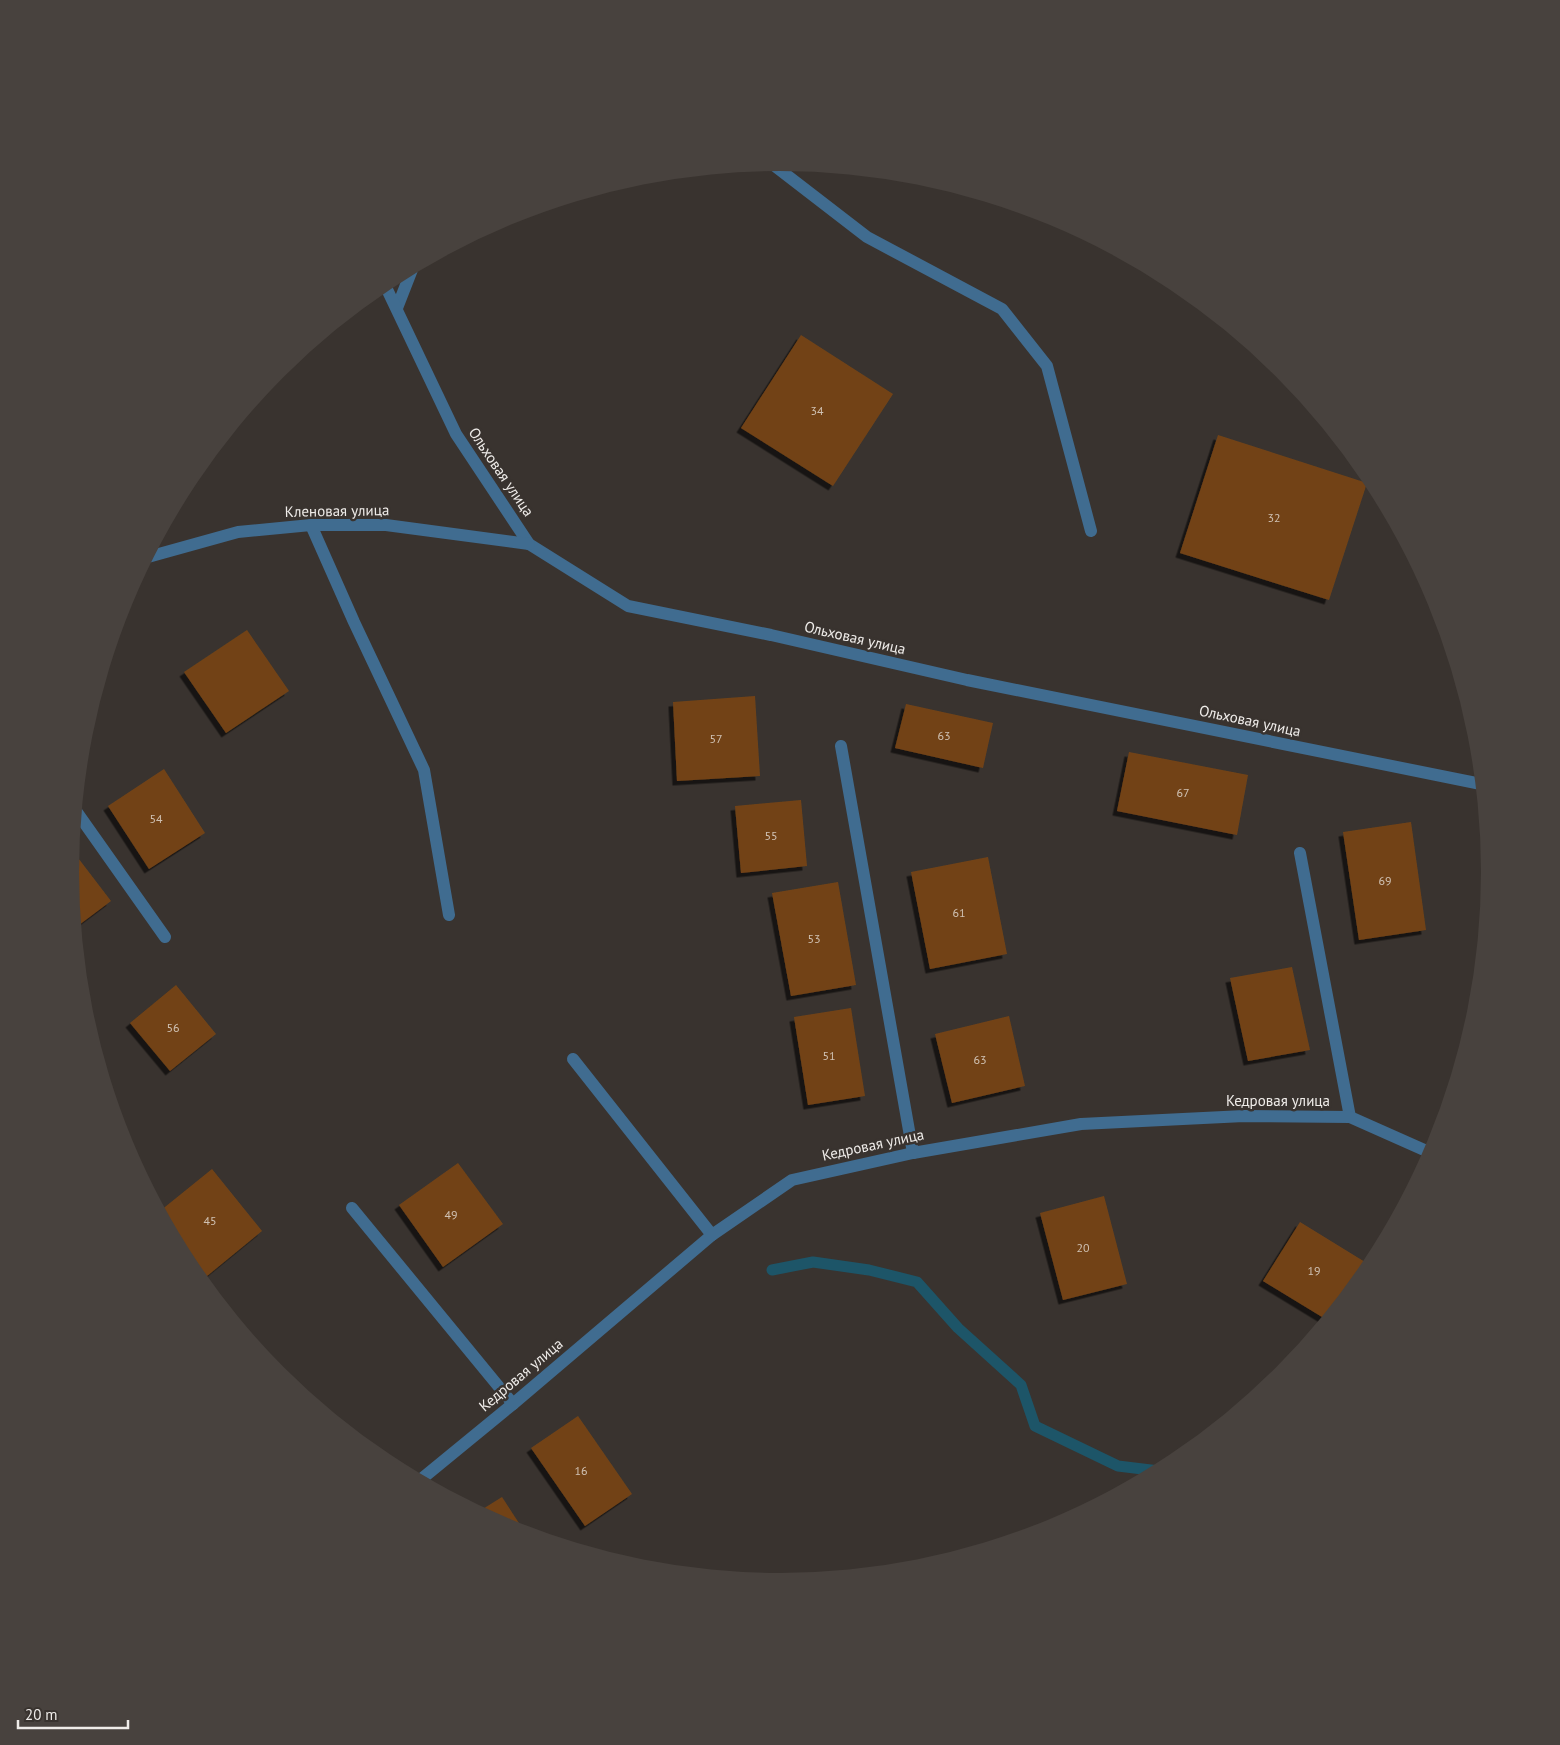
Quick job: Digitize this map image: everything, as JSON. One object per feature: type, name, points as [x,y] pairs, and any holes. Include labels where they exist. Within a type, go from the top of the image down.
[{"type":"street","points":[[781,171],[867,237],[1002,309],[1047,366],[1091,531]]},
{"type":"street","points":[[397,308],[410,277]]},
{"type":"street","name":"Ольховая улица","points":[[388,291],[456,434],[529,544],[628,606],[771,635],[967,680],[1475,783]]},
{"type":"street","points":[[311,525],[358,631],[424,770],[449,915]]},
{"type":"street","name":"Кленовая улица","points":[[155,555],[238,532],[311,525],[386,525],[529,544]]},
{"type":"street","points":[[841,746],[912,1153]]},
{"type":"street","points":[[81,818],[165,937]]},
{"type":"street","points":[[1300,853],[1350,1117]]},
{"type":"street","points":[[573,1060],[712,1235]]},
{"type":"street","name":"Кедровая улица","points":[[423,1477],[513,1404],[712,1235],[792,1180],[912,1153],[1080,1124],[1244,1116],[1350,1117],[1424,1150]]},
{"type":"street","points":[[352,1208],[513,1404]]},
{"type":"building","points":[[801,335],[893,394],[833,486],[741,428]]},
{"type":"building","points":[[1218,435],[1362,481],[1366,487],[1329,600],[1180,553]]},
{"type":"building","points":[[247,630],[289,691],[226,733],[184,672]]},
{"type":"building","points":[[755,696],[760,776],[677,781],[673,702]]},
{"type":"building","points":[[906,704],[993,723],[983,768],[895,748]]},
{"type":"building","points":[[1129,752],[1248,775],[1237,835],[1117,811]]},
{"type":"building","points":[[164,769],[205,833],[149,869],[108,806]]},
{"type":"building","points":[[801,800],[807,866],[741,873],[735,806]]},
{"type":"building","points":[[1411,822],[1426,930],[1359,940],[1343,832]]},
{"type":"building","points":[[988,857],[1007,954],[930,969],[911,872]]},
{"type":"building","points":[[79,860],[111,901],[81,924]]},
{"type":"building","points":[[838,882],[856,985],[791,996],[772,893]]},
{"type":"building","points":[[1292,967],[1310,1050],[1248,1061],[1230,978]]},
{"type":"building","points":[[176,985],[216,1034],[170,1071],[130,1023]]},
{"type":"building","points":[[851,1008],[865,1096],[808,1105],[794,1017]]},
{"type":"building","points":[[1009,1016],[1025,1086],[952,1103],[935,1034]]},
{"type":"building","points":[[458,1163],[503,1224],[443,1267],[399,1205]]},
{"type":"building","points":[[212,1169],[262,1231],[207,1276],[164,1207]]},
{"type":"building","points":[[1104,1196],[1127,1284],[1063,1300],[1040,1213]]},
{"type":"building","points":[[1300,1222],[1364,1261],[1322,1317],[1263,1281]]},
{"type":"building","points":[[578,1416],[632,1494],[585,1526],[531,1448]]},
{"type":"building","points":[[502,1497],[519,1523],[512,1520],[485,1508]]},
{"type":"waterway","points":[[772,1270],[813,1262],[869,1270],[917,1282],[958,1328],[1021,1385],[1035,1426],[1118,1466],[1148,1470]]}]
